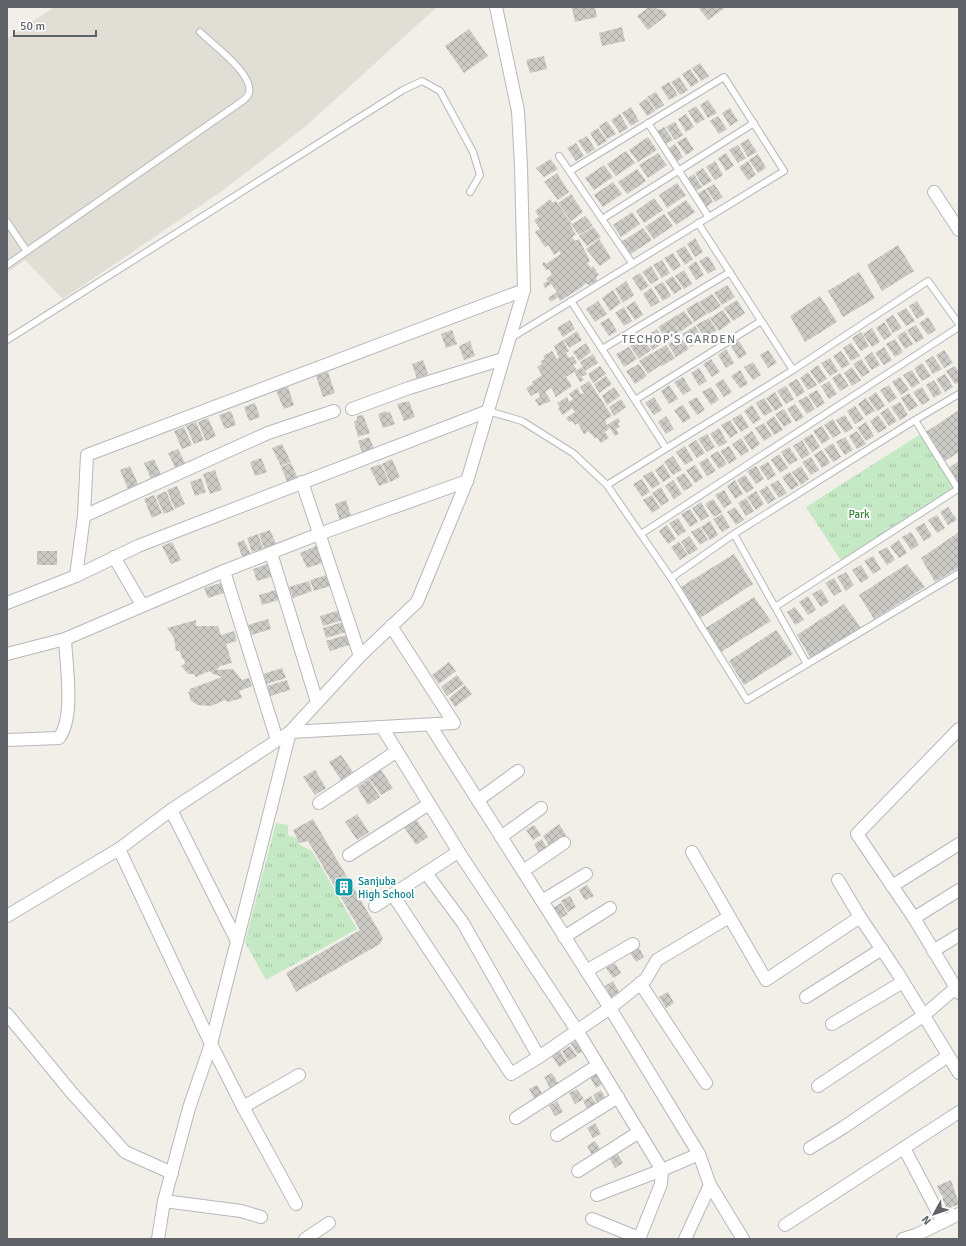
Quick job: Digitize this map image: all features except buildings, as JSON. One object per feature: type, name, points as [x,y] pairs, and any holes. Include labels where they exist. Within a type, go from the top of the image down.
[{"type":"street","points":[[7,916],[119,849],[171,810],[290,732],[360,656],[417,602],[467,481],[524,290],[518,111],[496,7]]},
{"type":"street","points":[[934,192],[959,230]]},
{"type":"street","points":[[76,576],[84,516],[87,455],[524,290]]},
{"type":"street","points":[[352,409],[409,388],[504,359]]},
{"type":"street","points":[[84,516],[268,433],[334,411]]},
{"type":"street","points":[[7,603],[76,576],[138,546],[488,411]]},
{"type":"street","points":[[7,654],[65,639],[224,571],[319,534],[467,481]]},
{"type":"street","points":[[302,482],[360,656]]},
{"type":"street","points":[[271,553],[317,702]]},
{"type":"street","points":[[114,557],[142,605]]},
{"type":"street","points":[[224,571],[277,740]]},
{"type":"street","points":[[290,732],[454,723],[391,626]]},
{"type":"street","points":[[7,740],[59,738],[64,732],[69,691],[65,639]]},
{"type":"street","points":[[430,725],[610,1008],[699,1154],[710,1185],[743,1239]]},
{"type":"street","points":[[382,727],[458,852],[578,1032],[662,1170],[661,1184],[639,1239],[592,1219]]},
{"type":"street","points":[[818,1086],[923,1016],[958,989],[933,951],[914,918],[857,834],[959,729]]},
{"type":"street","points":[[158,1239],[164,1201],[189,1108],[211,1044],[290,732]]},
{"type":"street","points":[[319,803],[397,751]]},
{"type":"street","points":[[478,800],[518,771]]},
{"type":"street","points":[[348,855],[429,804]]},
{"type":"street","points":[[501,837],[541,808]]},
{"type":"street","points":[[171,810],[237,941]]},
{"type":"street","points":[[523,871],[564,843]]},
{"type":"street","points":[[892,886],[959,844]]},
{"type":"street","points":[[119,849],[211,1044],[243,1107],[296,1204]]},
{"type":"street","points":[[376,906],[458,852]]},
{"type":"street","points":[[692,852],[766,980],[860,918]]},
{"type":"street","points":[[426,873],[463,923],[539,1057]]},
{"type":"street","points":[[542,901],[586,874]]},
{"type":"street","points":[[838,880],[860,918],[882,949],[959,1073]]},
{"type":"street","points":[[914,918],[959,890]]},
{"type":"street","points":[[393,895],[510,1074],[578,1032],[610,1008],[646,979],[657,960],[729,917]]},
{"type":"street","points":[[564,937],[610,908]]},
{"type":"street","points":[[933,951],[959,935]]},
{"type":"street","points":[[586,971],[633,944]]},
{"type":"street","points":[[806,997],[882,949]]},
{"type":"street","points":[[832,1024],[903,982]]},
{"type":"street","points":[[640,983],[706,1083]]},
{"type":"street","points":[[7,1014],[72,1093],[125,1152],[172,1173]]},
{"type":"street","points":[[810,1148],[844,1127],[948,1056]]},
{"type":"street","points":[[516,1118],[598,1064]]},
{"type":"street","points":[[243,1107],[299,1075]]},
{"type":"street","points":[[557,1135],[618,1097]]},
{"type":"street","points":[[785,1225],[959,1112]]},
{"type":"street","points":[[578,1171],[639,1132]]},
{"type":"street","points":[[904,1148],[943,1222]]},
{"type":"street","points":[[597,1195],[699,1154]]},
{"type":"street","points":[[686,1239],[710,1185]]},
{"type":"street","points":[[164,1201],[241,1211],[261,1217]]},
{"type":"street","points":[[903,1239],[916,1235],[959,1214]]},
{"type":"street","points":[[305,1239],[329,1222]]},
{"type":"street","points":[[730,1239],[735,1227]]},
{"type":"lane","points":[[7,265],[26,250],[241,102],[249,93],[249,83],[243,72],[200,32]]},
{"type":"lane","points":[[510,338],[784,171],[724,77],[570,171]]},
{"type":"lane","points":[[7,340],[61,304],[92,287],[404,90],[422,81],[440,91],[473,152],[480,175],[470,192]]},
{"type":"lane","points":[[602,219],[754,123]]},
{"type":"lane","points":[[648,124],[708,216]]},
{"type":"lane","points":[[559,156],[632,263]]},
{"type":"lane","points":[[7,222],[26,250]]},
{"type":"lane","points":[[698,223],[793,370]]},
{"type":"lane","points":[[602,350],[730,272]]},
{"type":"lane","points":[[607,485],[793,370],[928,281],[959,324]]},
{"type":"lane","points":[[570,301],[666,448]]},
{"type":"lane","points":[[635,400],[761,321]]},
{"type":"lane","points":[[641,534],[959,327]]},
{"type":"lane","points":[[671,578],[734,534],[959,394]]},
{"type":"lane","points":[[488,411],[522,421],[572,453],[607,485],[671,578],[747,700],[959,573]]},
{"type":"lane","points":[[776,607],[958,489],[915,420]]},
{"type":"lane","points":[[734,534],[807,664]]},
{"type":"shaded area","points":[[54,7],[437,7],[306,126],[222,191],[63,299],[25,260],[7,273],[7,39]]},
{"type":"green space","name":"Park","points":[[924,432],[958,489],[844,565],[806,507]]},
{"type":"green space","points":[[276,823],[288,825],[288,835],[296,838],[300,845],[312,851],[357,929],[266,980],[245,942]]},
{"type":"place","name":"Sanjuba High School","points":[[344,887]]},
{"type":"district","name":"TECHOP'S GARDEN","points":[[679,339]]}]
